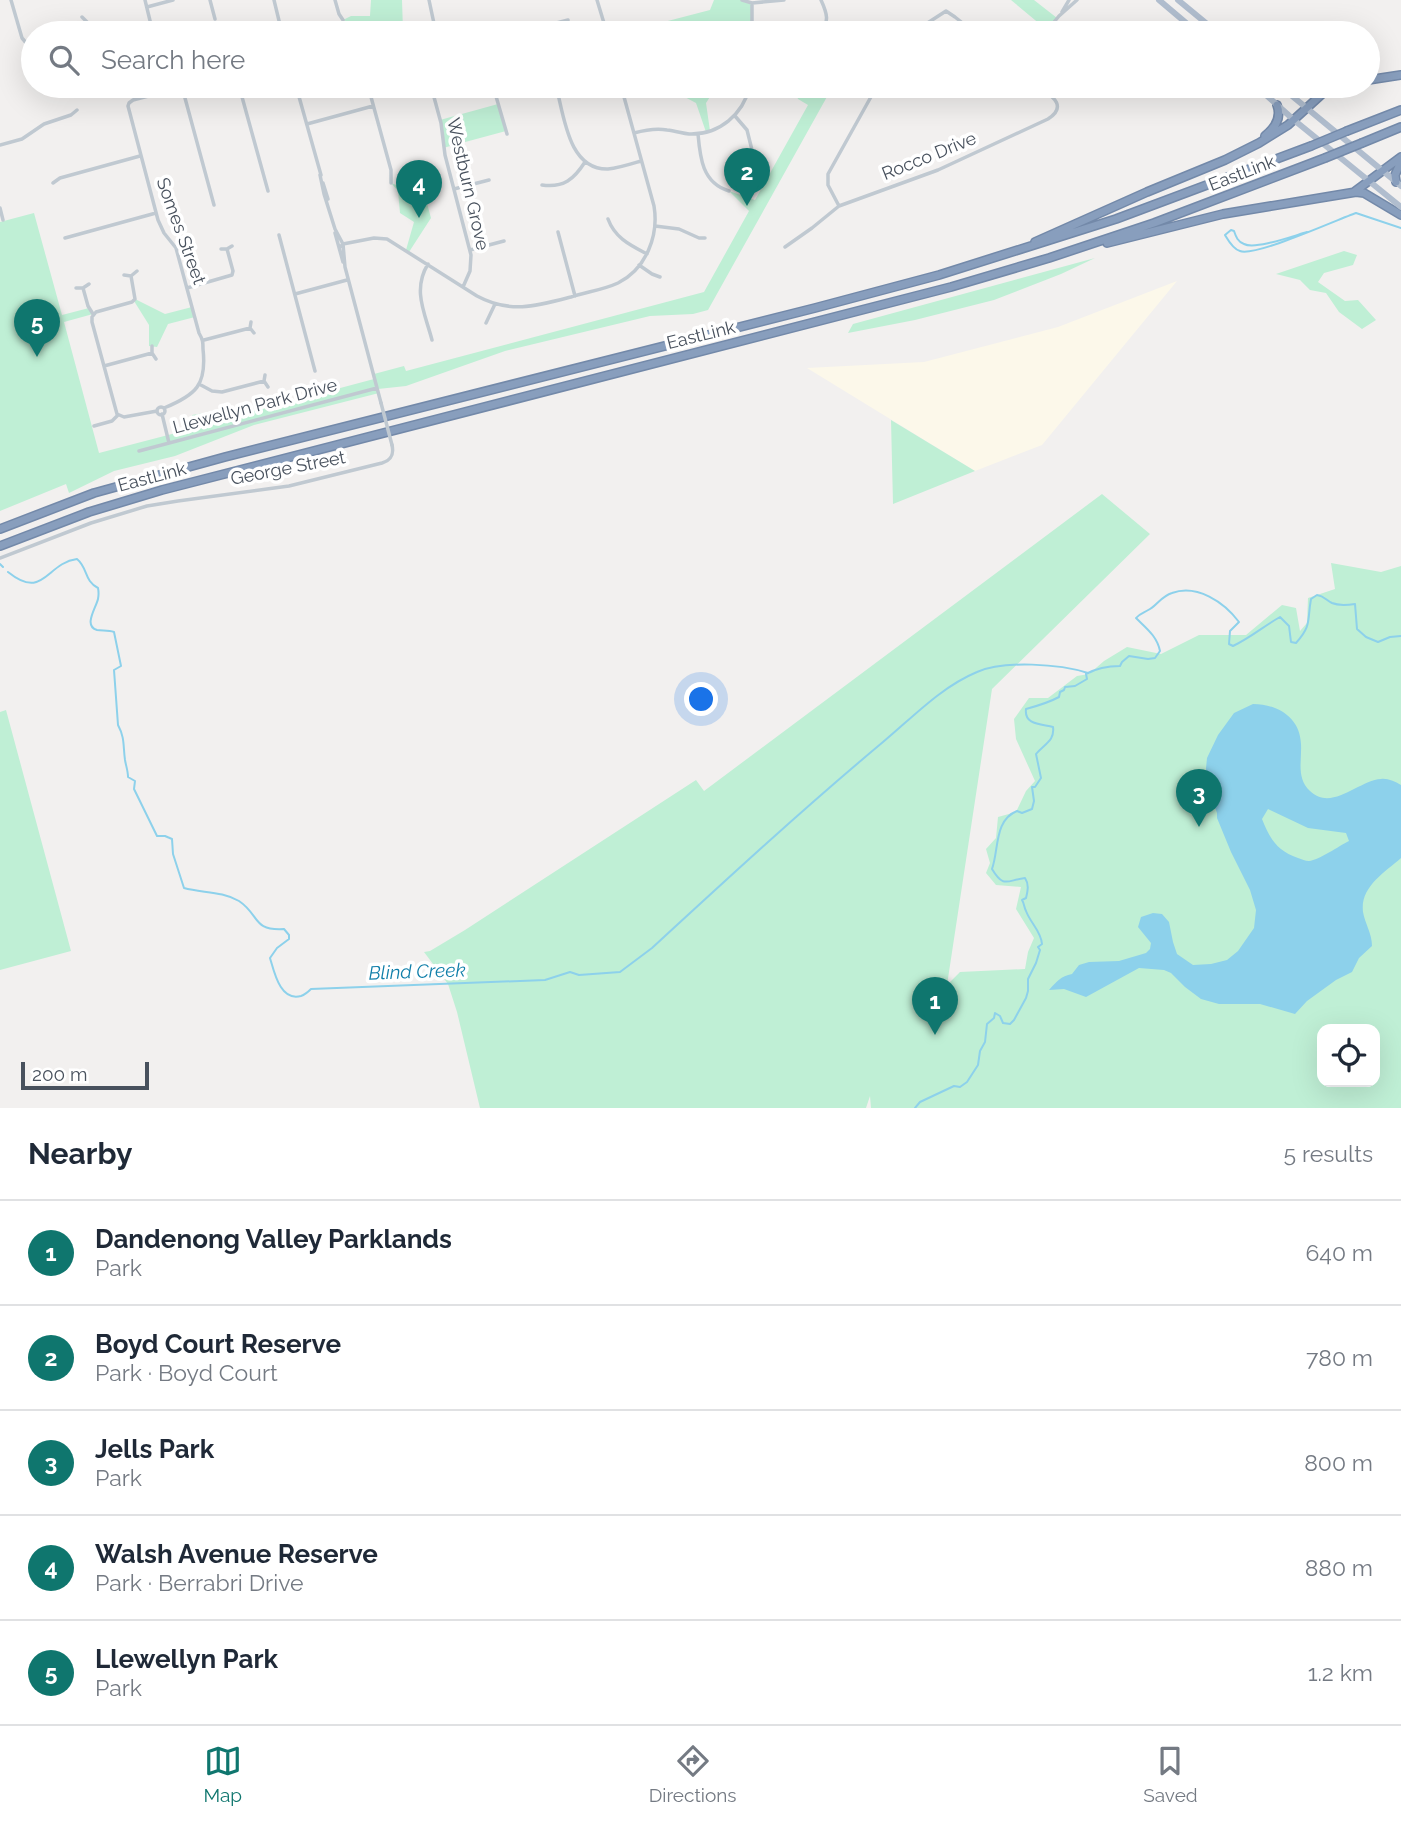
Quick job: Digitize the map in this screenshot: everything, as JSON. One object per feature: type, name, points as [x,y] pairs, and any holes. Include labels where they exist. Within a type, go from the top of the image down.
[{"type":"highway","points":[[1380,78],[1401,75]]},
{"type":"highway","points":[[1017,251],[1251,147],[1278,132],[1317,98]]},
{"type":"highway","points":[[1251,147],[1274,126],[1279,115],[1277,105]]},
{"type":"highway","name":"EastLink","points":[[0,529],[83,497],[151,477],[815,309],[1017,251],[1157,205],[1401,110]]},
{"type":"highway","name":"EastLink","points":[[1,545],[89,512],[162,490],[951,287],[1049,258],[1154,223],[1401,127]]},
{"type":"highway","points":[[1353,193],[1401,157]]},
{"type":"highway","points":[[1398,184],[1395,175],[1401,162]]},
{"type":"highway","points":[[951,287],[1199,220],[1353,193],[1364,193],[1401,215]]},
{"type":"main road","points":[[1158,0],[1183,21]]},
{"type":"main road","points":[[1178,0],[1203,21]]},
{"type":"main road","points":[[1269,98],[1401,207]]},
{"type":"main road","points":[[1294,98],[1398,184]]},
{"type":"street","points":[[11,0],[21,35]]},
{"type":"street","points":[[145,0],[150,21]]},
{"type":"street","points":[[146,7],[173,0]]},
{"type":"street","points":[[210,0],[215,19]]},
{"type":"street","points":[[274,0],[279,21]]},
{"type":"street","points":[[335,0],[343,20]]},
{"type":"street","points":[[429,0],[433,21]]},
{"type":"street","points":[[597,0],[603,21]]},
{"type":"street","points":[[742,0],[752,3],[784,0]]},
{"type":"street","points":[[821,0],[827,21]]},
{"type":"street","points":[[1055,21],[1069,0]]},
{"type":"street","points":[[1059,16],[1077,0]]},
{"type":"street","points":[[752,3],[752,21]]},
{"type":"street","points":[[931,21],[946,11],[961,21]]},
{"type":"street","points":[[82,17],[86,21]]},
{"type":"street","name":"Somes Street","points":[[142,98],[129,103],[128,107],[156,213],[161,226],[176,248],[199,333],[204,340],[205,367],[199,384]]},
{"type":"street","points":[[187,98],[214,205]]},
{"type":"street","points":[[242,98],[268,191]]},
{"type":"street","name":"George Street","points":[[0,558],[97,521],[148,506],[289,486],[389,460],[392,445],[340,255],[342,246],[336,239],[299,98]]},
{"type":"street","points":[[371,98],[391,170],[391,183]]},
{"type":"street","name":"Westburn Grove","points":[[434,98],[445,155],[472,261],[463,286]]},
{"type":"street","points":[[496,98],[507,134]]},
{"type":"street","points":[[559,98],[572,142],[577,153],[586,162],[607,169],[641,161]]},
{"type":"street","points":[[342,246],[374,238],[387,239],[482,299],[517,307],[534,306],[575,296],[619,282],[639,265],[647,254],[655,226],[654,205],[624,98]]},
{"type":"street","points":[[634,132],[659,129],[698,134],[717,128],[734,116],[746,98]]},
{"type":"street","points":[[839,206],[828,185],[828,174],[870,98]]},
{"type":"street","name":"Rocco Drive","points":[[785,247],[839,206],[936,171],[1048,119],[1058,108],[1053,98]]},
{"type":"street","points":[[307,124],[373,106]]},
{"type":"street","points":[[0,145],[22,139],[44,124],[71,115],[77,110]]},
{"type":"street","points":[[734,116],[747,130],[752,150]]},
{"type":"street","points":[[698,134],[700,158],[706,173],[718,187],[729,191]]},
{"type":"street","points":[[53,183],[60,178],[141,156]]},
{"type":"street","points":[[542,185],[557,186],[567,182],[574,178],[586,162]]},
{"type":"street","points":[[454,189],[489,180]]},
{"type":"street","points":[[0,208],[3,220]]},
{"type":"street","points":[[65,238],[156,213]]},
{"type":"street","points":[[608,219],[619,237],[647,254]]},
{"type":"street","points":[[655,226],[679,229],[705,238]]},
{"type":"street","points":[[558,232],[575,296]]},
{"type":"street","points":[[279,235],[315,371]]},
{"type":"street","points":[[470,250],[504,242]]},
{"type":"street","points":[[221,249],[227,250],[232,246]]},
{"type":"street","points":[[187,288],[232,275],[227,250]]},
{"type":"street","points":[[428,264],[421,277],[419,290],[432,340]]},
{"type":"street","points":[[639,265],[660,276]]},
{"type":"street","points":[[124,275],[131,276],[137,271]]},
{"type":"street","points":[[93,314],[135,300],[131,276]]},
{"type":"street","points":[[295,295],[348,280]]},
{"type":"street","points":[[76,288],[89,284]]},
{"type":"street","points":[[83,288],[93,314],[92,321],[118,415]]},
{"type":"street","points":[[486,323],[495,304]]},
{"type":"street","points":[[251,322],[250,328],[254,334]]},
{"type":"street","points":[[204,340],[250,328]]},
{"type":"street","points":[[152,346],[156,359]]},
{"type":"street","points":[[104,366],[152,353]]},
{"type":"street","points":[[265,375],[264,381],[268,387]]},
{"type":"street","points":[[169,443],[160,407],[164,408],[183,400],[199,384],[222,392],[264,381]]},
{"type":"street","name":"Llewellyn Park Drive","points":[[139,451],[377,388]]},
{"type":"street","points":[[118,415],[127,417],[160,413]]},
{"type":"street","points":[[94,426],[112,421],[118,415]]},
{"type":"shaded area","points":[[1177,281],[1042,445],[975,471],[807,368],[924,362],[1058,327]]},
{"type":"green space","points":[[371,0],[402,0],[403,21],[343,20],[351,16],[370,16]]},
{"type":"green space","points":[[714,0],[742,0],[752,3],[752,21],[668,21],[710,10]]},
{"type":"green space","points":[[1011,0],[1034,0],[1057,18],[1054,21],[1036,21]]},
{"type":"green space","points":[[687,98],[709,98],[706,103],[710,131],[706,132],[696,103]]},
{"type":"green space","points":[[826,98],[708,310],[693,314],[650,316],[505,351],[406,386],[378,389],[379,393],[254,425],[175,456],[114,471],[69,493],[66,484],[0,511],[0,222],[34,213],[62,315],[89,308],[93,314],[64,322],[99,453],[195,428],[192,415],[218,411],[220,420],[374,379],[374,374],[404,366],[406,371],[704,292],[749,211],[729,191],[755,200],[808,105],[798,99]]},
{"type":"green space","points":[[498,104],[506,131],[443,148],[440,120]]},
{"type":"green space","points":[[391,183],[425,196],[431,218],[409,252],[406,250],[414,222],[400,213],[398,191]]},
{"type":"green space","points":[[1344,251],[1357,255],[1353,265],[1324,273],[1318,282],[1345,301],[1358,300],[1376,320],[1362,329],[1339,312],[1326,293],[1310,290],[1300,280],[1276,274]]},
{"type":"green space","points":[[1095,258],[994,300],[848,333],[853,324]]},
{"type":"green space","points":[[135,299],[165,314],[192,307],[195,317],[168,324],[157,347],[149,346],[149,325]]},
{"type":"green space","points":[[891,420],[975,471],[893,504]]},
{"type":"green space","points":[[1102,494],[1150,534],[992,689],[947,985],[960,972],[1025,969],[1034,938],[1016,909],[1021,887],[996,885],[986,873],[990,863],[986,849],[996,838],[998,817],[1016,812],[1026,791],[1035,781],[1016,739],[1014,719],[1029,698],[1048,698],[1077,676],[1089,674],[1127,647],[1161,654],[1199,635],[1246,635],[1282,605],[1296,608],[1300,631],[1307,623],[1308,598],[1335,589],[1331,563],[1381,572],[1401,566],[1401,1108],[871,1108],[870,1096],[866,1108],[480,1108],[448,984],[424,952],[465,930],[696,780],[704,791]]},
{"type":"green space","points":[[6,710],[71,951],[0,970],[0,712]]},
{"type":"water","points":[[1253,704],[1270,706],[1292,719],[1300,735],[1303,781],[1318,797],[1336,797],[1381,779],[1401,785],[1401,858],[1374,881],[1363,903],[1372,946],[1359,958],[1352,972],[1307,1001],[1295,1014],[1260,1004],[1219,1004],[1201,999],[1164,970],[1139,968],[1086,997],[1064,989],[1049,990],[1056,982],[1072,974],[1079,965],[1119,961],[1146,953],[1151,943],[1138,927],[1141,917],[1153,913],[1162,914],[1169,922],[1177,954],[1193,965],[1227,960],[1238,951],[1254,928],[1256,910],[1250,890],[1217,818],[1205,779],[1207,758],[1218,735],[1234,713]],"holes":[[[1268,809],[1308,828],[1346,833],[1349,841],[1318,858],[1306,861],[1279,848],[1262,819]]]},
{"type":"waterway","points":[[1307,232],[1274,242],[1257,245],[1242,243],[1231,230],[1225,235],[1235,248],[1248,251],[1262,249],[1278,243],[1356,213],[1401,228]]},
{"type":"waterway","name":"Blind Creek","points":[[8,572],[20,580],[37,582],[58,567],[77,559],[90,582],[98,588],[91,625],[97,630],[114,632],[121,666],[114,670],[118,725],[123,738],[128,777],[135,781],[134,789],[157,836],[172,839],[173,854],[184,888],[219,894],[239,901],[261,925],[284,929],[289,935],[289,939],[277,948],[270,958],[279,984],[294,997],[302,996],[311,989],[545,980],[570,972],[579,975],[620,972],[652,948],[824,792],[951,686],[977,672],[1002,666],[1063,667],[1088,673]]},
{"type":"waterway","name":"Blind Creek","points":[[0,564],[3,567]]},
{"type":"waterway","points":[[915,1108],[920,1102],[967,1082],[978,1065],[987,1024],[994,1018],[995,1013],[1003,1023],[1010,1024],[1026,998],[1028,979],[1036,963],[1040,950],[1038,947],[1042,944],[1022,900],[1026,898],[1028,890],[1025,878],[1003,881],[992,869],[998,836],[1004,821],[1017,811],[1022,813],[1032,809],[1032,787],[1035,787],[1041,778],[1036,754],[1051,739],[1053,732],[1053,727],[1030,721],[1026,709],[1059,697],[1065,687],[1075,686],[1087,679],[1086,674],[1090,672],[1120,666],[1129,656],[1155,658],[1160,651],[1156,641],[1136,618],[1165,596],[1181,591],[1209,597],[1233,615],[1239,622],[1230,631],[1229,644],[1233,646],[1280,617],[1289,626],[1291,642],[1296,643],[1307,627],[1311,599],[1317,595],[1335,604],[1355,604],[1357,629],[1366,637],[1378,642],[1401,636]]},
{"type":"place","name":"Boyd Court Reserve","points":[[747,206]]},
{"type":"place","name":"Walsh Avenue Reserve","points":[[419,218]]},
{"type":"place","name":"Llewellyn Park","points":[[37,357]]},
{"type":"place","name":"Jells Park","points":[[1199,827]]},
{"type":"place","name":"Dandenong Valley Parklands","points":[[935,1035]]}]
